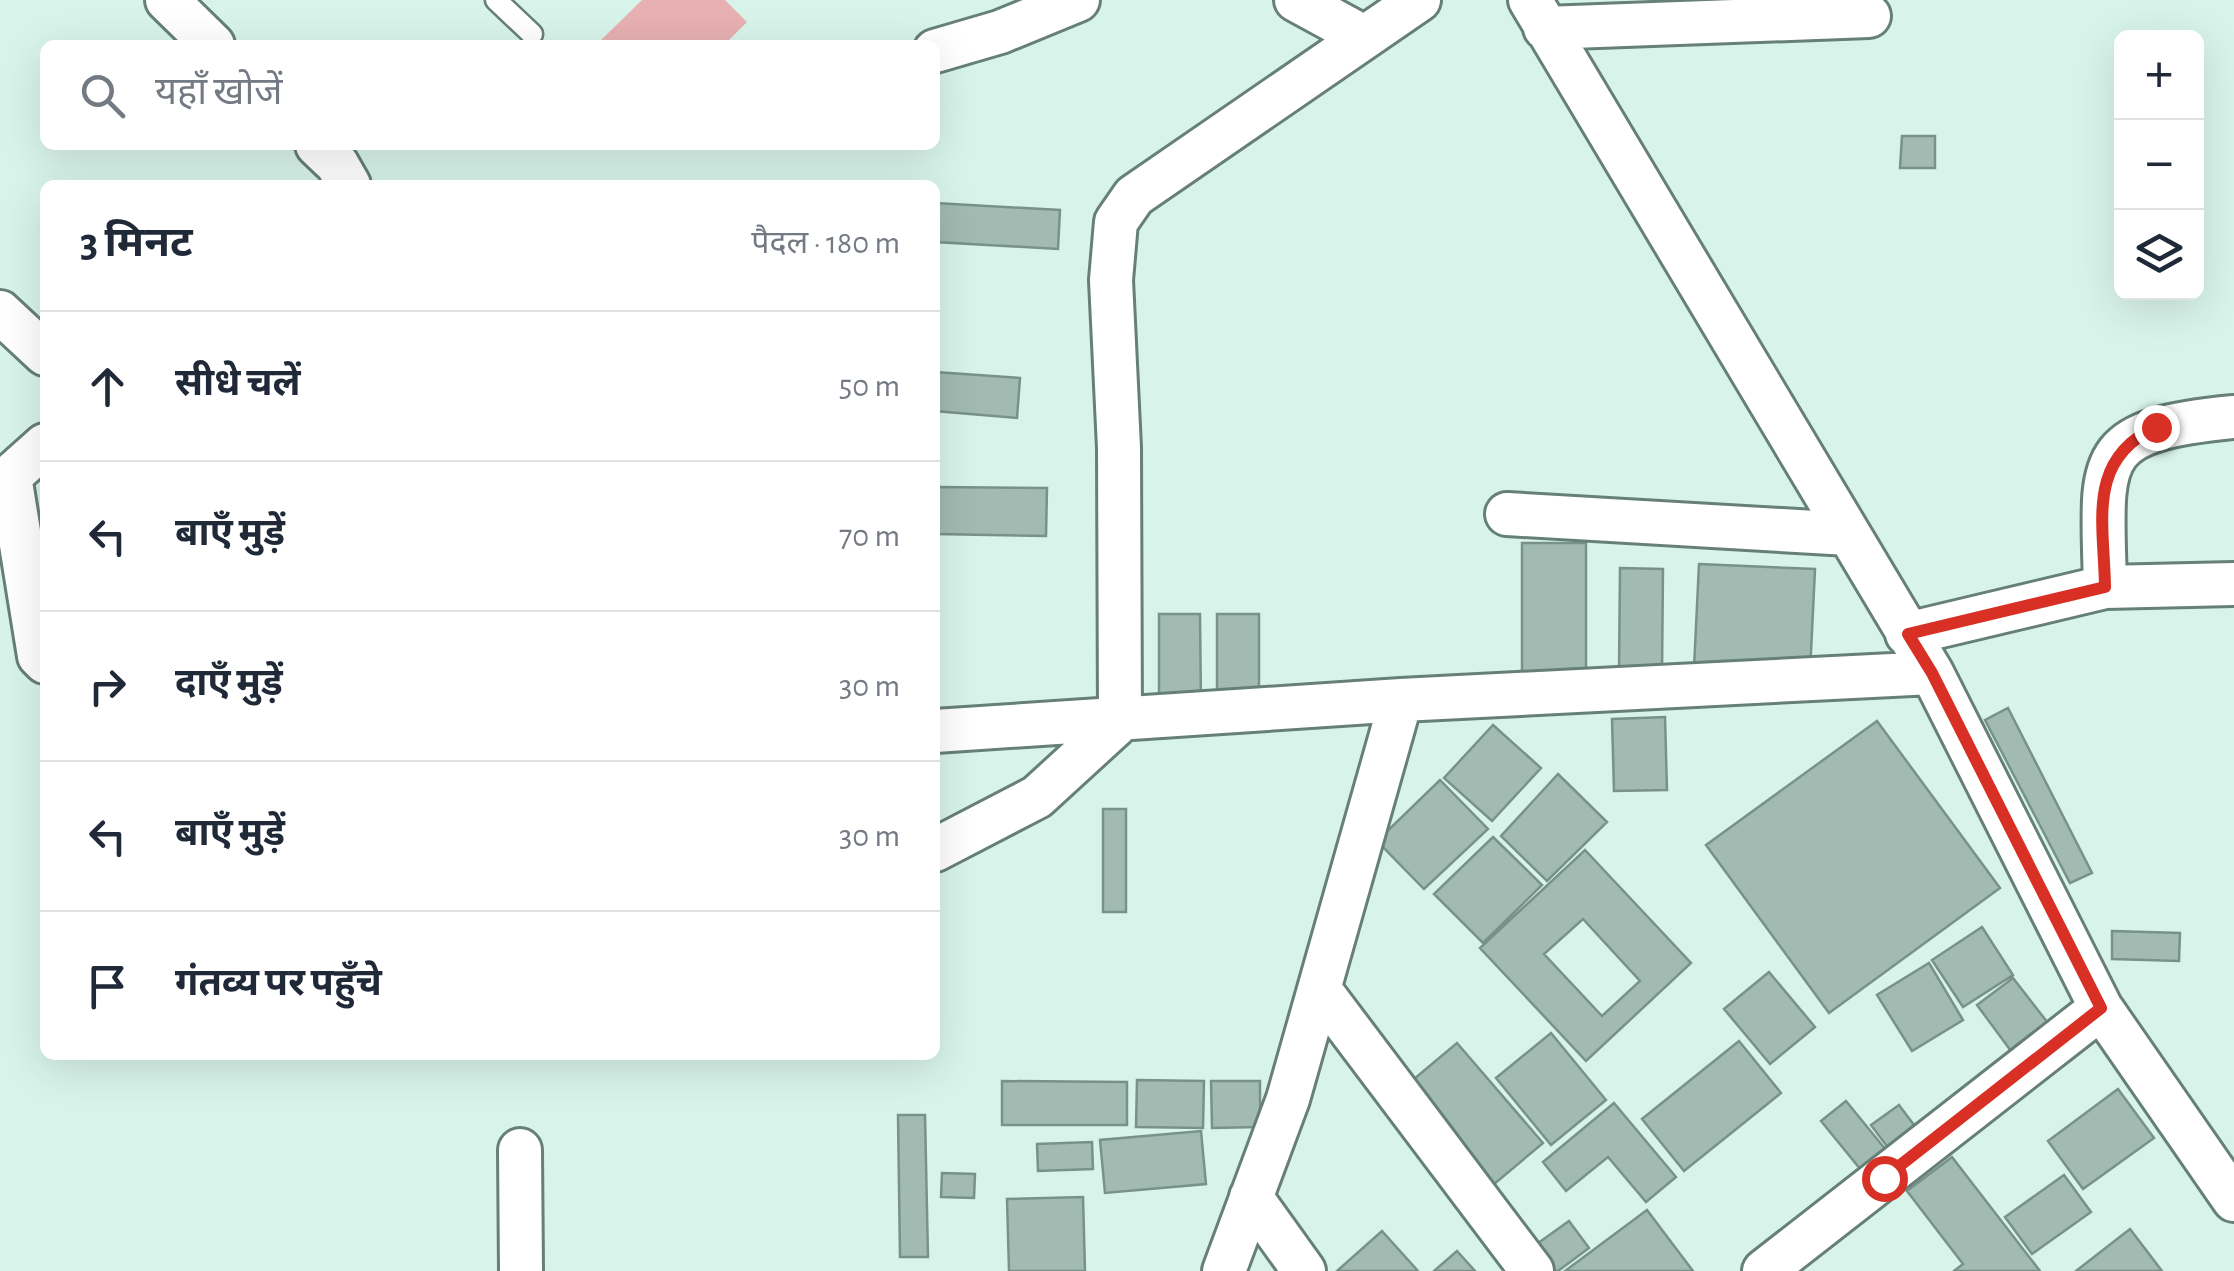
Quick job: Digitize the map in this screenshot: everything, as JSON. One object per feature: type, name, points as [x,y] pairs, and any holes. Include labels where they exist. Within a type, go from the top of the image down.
[{"type":"street","points":[[167,0],[209,40]]},
{"type":"street","points":[[940,50],[1000,32],[1078,0]]},
{"type":"street","points":[[1296,0],[1364,37]]},
{"type":"street","points":[[940,847],[1037,797],[1120,721],[1119,448],[1112,280],[1116,222],[1134,196],[1418,0]]},
{"type":"street","points":[[1538,14],[1868,16]]},
{"type":"street","points":[[1538,14],[1932,673],[2101,1008],[2234,1200]]},
{"type":"street","points":[[322,150],[346,180]]},
{"type":"street","points":[[0,312],[40,349]]},
{"type":"street","points":[[2105,587],[2102,488],[2120,451],[2134,437],[2156,427],[2234,417]]},
{"type":"street","points":[[40,448],[5,480],[40,642]]},
{"type":"street","points":[[1507,514],[1849,534]]},
{"type":"street","points":[[1908,634],[2105,587],[2234,584]]},
{"type":"street","points":[[940,731],[1401,700],[1932,673]]},
{"type":"street","points":[[1224,1271],[1288,1099],[1401,700]]},
{"type":"street","points":[[1320,990],[1532,1271]]},
{"type":"street","points":[[1764,1271],[2101,1008]]},
{"type":"street","points":[[520,1150],[521,1271]]},
{"type":"street","points":[[1251,1198],[1304,1271]]},
{"type":"lane","points":[[496,0],[532,34]]},
{"type":"shaded area","points":[[642,0],[725,0],[747,22],[729,40],[601,40]]},
{"type":"building","points":[[1902,136],[1935,136],[1935,168],[1900,168]]},
{"type":"building","points":[[940,203],[1060,210],[1058,249],[940,242]]},
{"type":"building","points":[[940,372],[1020,378],[1017,418],[940,411]]},
{"type":"building","points":[[940,487],[1047,488],[1046,536],[940,534]]},
{"type":"building","points":[[1522,543],[1586,543],[1586,674],[1522,674]]},
{"type":"building","points":[[1699,564],[1815,569],[1810,673],[1694,668]]},
{"type":"building","points":[[1620,568],[1663,569],[1662,674],[1619,674]]},
{"type":"building","points":[[1159,614],[1200,614],[1201,706],[1159,706]]},
{"type":"building","points":[[1217,614],[1259,614],[1259,701],[1217,701]]},
{"type":"building","points":[[2008,708],[2092,873],[2070,883],[1985,720]]},
{"type":"building","points":[[1665,717],[1667,790],[1614,791],[1612,719]]},
{"type":"building","points":[[1877,721],[2000,888],[1829,1013],[1706,845]]},
{"type":"building","points":[[1493,725],[1541,768],[1492,821],[1444,778]]},
{"type":"building","points":[[1558,774],[1607,822],[1547,881],[1501,836]]},
{"type":"building","points":[[1440,780],[1488,829],[1424,889],[1377,841]]},
{"type":"building","points":[[1103,809],[1126,809],[1126,912],[1103,912]]},
{"type":"building","points":[[1493,837],[1542,885],[1483,943],[1434,894]]},
{"type":"building","points":[[1585,850],[1691,963],[1586,1061],[1480,948]],"holes":[[[1583,919],[1640,981],[1602,1016],[1544,954]]]},
{"type":"building","points":[[1982,927],[2013,975],[1963,1007],[1932,960]]},
{"type":"building","points":[[2112,931],[2180,933],[2179,961],[2112,959]]},
{"type":"building","points":[[1929,963],[1963,1020],[1912,1051],[1877,995]]},
{"type":"building","points":[[1769,972],[1815,1027],[1770,1064],[1724,1009]]},
{"type":"building","points":[[2013,978],[2048,1023],[2011,1051],[1977,1005]]},
{"type":"building","points":[[1551,1033],[1606,1100],[1551,1145],[1496,1078]]},
{"type":"building","points":[[1739,1041],[1781,1093],[1684,1171],[1642,1119]]},
{"type":"building","points":[[1457,1043],[1543,1143],[1487,1190],[1401,1090]]},
{"type":"building","points":[[1137,1080],[1204,1081],[1203,1128],[1136,1127]]},
{"type":"building","points":[[1002,1081],[1127,1082],[1127,1125],[1002,1125]]},
{"type":"building","points":[[1211,1081],[1260,1081],[1260,1127],[1212,1128]]},
{"type":"building","points":[[2118,1089],[2154,1138],[2083,1189],[2048,1141]]},
{"type":"building","points":[[1846,1101],[1886,1150],[1861,1170],[1821,1121]]},
{"type":"building","points":[[1614,1103],[1676,1177],[1646,1202],[1608,1157],[1566,1191],[1543,1162]]},
{"type":"building","points":[[1899,1105],[1920,1133],[1892,1153],[1871,1125]]},
{"type":"building","points":[[898,1115],[925,1115],[928,1257],[900,1257]]},
{"type":"building","points":[[1201,1131],[1206,1184],[1105,1193],[1100,1140]]},
{"type":"building","points":[[1092,1142],[1093,1169],[1038,1171],[1037,1144]]},
{"type":"building","points":[[1952,1157],[2040,1271],[1954,1271],[1963,1264],[1907,1191]]},
{"type":"building","points":[[942,1173],[975,1174],[974,1198],[941,1197]]},
{"type":"building","points":[[2064,1175],[2091,1212],[2032,1254],[2005,1217]]},
{"type":"building","points":[[1083,1197],[1085,1271],[1009,1271],[1007,1199]]},
{"type":"building","points":[[1647,1210],[1693,1271],[1565,1271]]},
{"type":"building","points":[[1569,1221],[1589,1248],[1558,1271],[1542,1271],[1527,1251]]},
{"type":"building","points":[[2130,1229],[2162,1271],[2076,1271]]},
{"type":"building","points":[[1382,1231],[1418,1271],[1337,1271]]},
{"type":"building","points":[[1457,1251],[1475,1271],[1434,1271]]},
{"type":"route","points":[[1884,1178],[2101,1008],[1932,673],[1908,634],[2105,587],[2102,488],[2120,451],[2134,437],[2156,427]]}]
